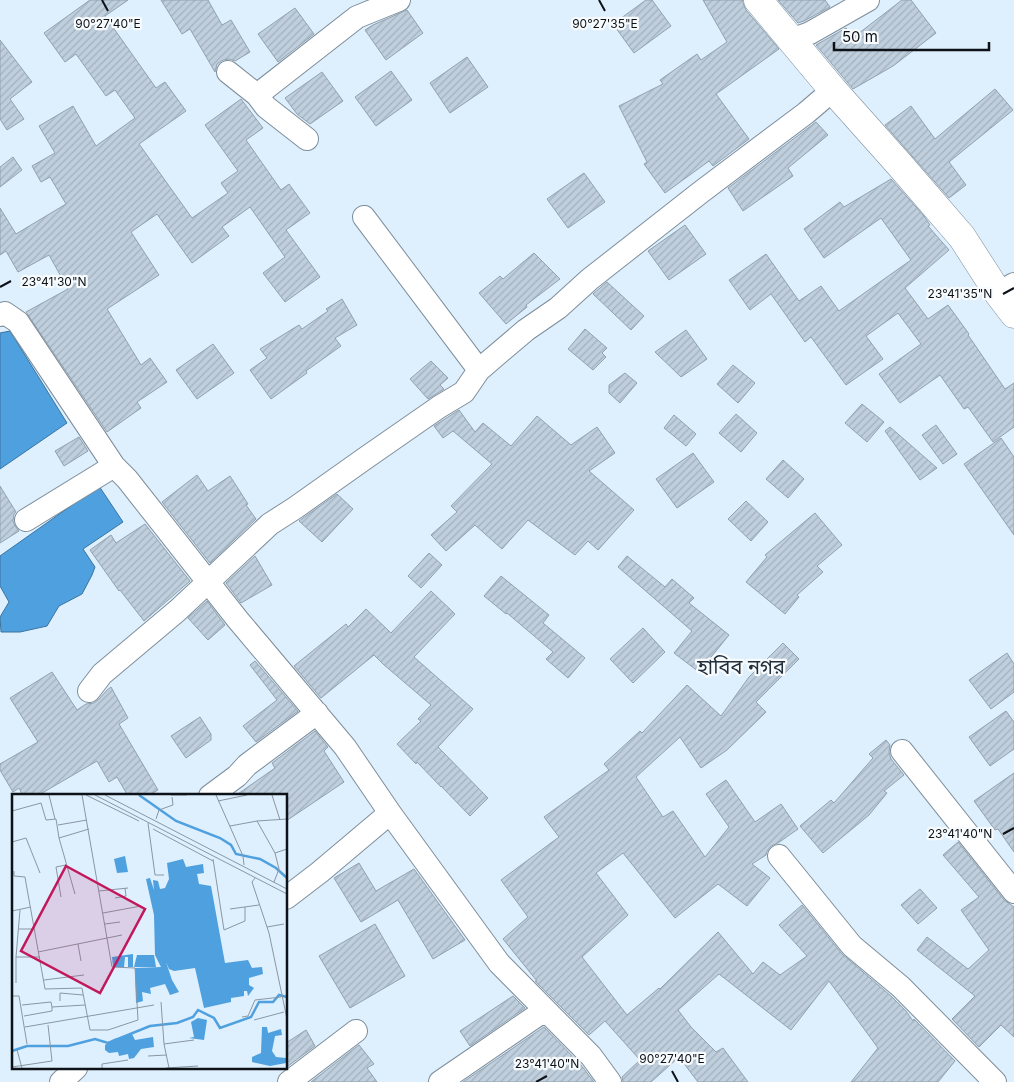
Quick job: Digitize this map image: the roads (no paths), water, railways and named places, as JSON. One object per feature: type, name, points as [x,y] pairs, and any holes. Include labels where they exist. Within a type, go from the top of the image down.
[{"type":"street","points":[[257,95],[357,17],[399,0]]},
{"type":"street","points":[[758,0],[833,90],[962,237],[1009,297]]},
{"type":"street","points":[[791,40],[810,33],[868,0]]},
{"type":"street","points":[[228,72],[257,95],[266,107],[307,139]]},
{"type":"street","points":[[89,691],[102,674],[177,611],[270,524],[439,407],[464,392],[479,370],[526,330],[558,308],[590,279],[700,192],[806,113],[833,90]]},
{"type":"street","points":[[364,217],[479,370]]},
{"type":"street","points":[[0,315],[6,313],[18,322],[114,466],[127,479],[238,620],[345,747],[390,813],[499,963],[591,1056],[610,1082]]},
{"type":"street","points":[[26,520],[114,466]]},
{"type":"street","points":[[213,794],[237,776],[247,765],[317,714]]},
{"type":"street","points":[[902,752],[1014,892]]},
{"type":"street","points":[[288,896],[390,813]]},
{"type":"street","points":[[779,856],[852,946],[901,986],[995,1082]]},
{"type":"street","points":[[440,1082],[545,1010]]},
{"type":"street","points":[[289,1082],[356,1031]]},
{"type":"street","points":[[61,1082],[74,1070]]},
{"type":"water","points":[[10,331],[67,423],[0,469],[0,333]]},
{"type":"water","points":[[99,486],[123,522],[83,549],[95,567],[82,594],[59,606],[47,626],[20,632],[1,632],[0,617],[9,602],[0,586],[0,556]]},
{"type":"district","name":"হাবিব নগর","points":[[741,667]]}]
